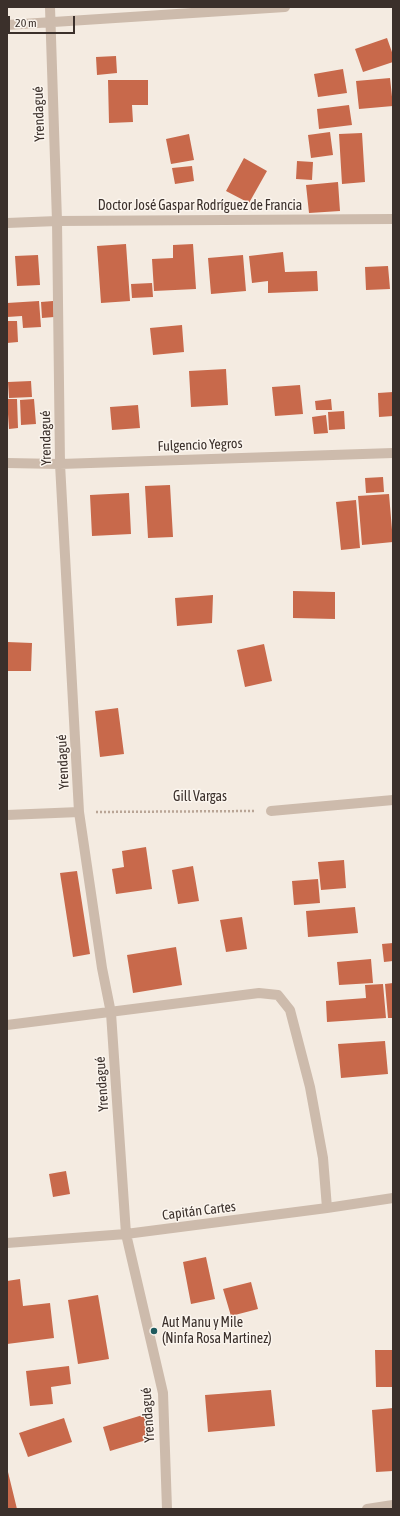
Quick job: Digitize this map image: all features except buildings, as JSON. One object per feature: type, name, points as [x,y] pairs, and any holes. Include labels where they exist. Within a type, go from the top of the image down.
[{"type":"street","name":"Yrendagué","points":[[50,7],[57,221],[60,464],[79,812],[102,968],[111,1013],[126,1234],[163,1394],[167,1509]]},
{"type":"street","points":[[7,25],[50,21],[285,7]]},
{"type":"street","name":"Doctor José Gaspar Rodríguez de Francia","points":[[7,223],[57,221],[393,219]]},
{"type":"street","name":"Fulgencio Yegros","points":[[7,463],[60,464],[393,453]]},
{"type":"street","points":[[271,811],[393,800]]},
{"type":"street","points":[[7,815],[79,812]]},
{"type":"street","points":[[7,1025],[259,993],[278,995],[290,1010],[310,1087],[323,1158],[327,1208]]},
{"type":"street","name":"Capitán Cartes","points":[[7,1243],[126,1234],[393,1198]]},
{"type":"street","points":[[367,1509],[393,1505]]},
{"type":"path","name":"Gill Vargas","points":[[79,812],[271,811]]},
{"type":"place","name":"Aut Manu y Mile (Ninfa Rosa Martinez)","points":[[154,1331]]}]
